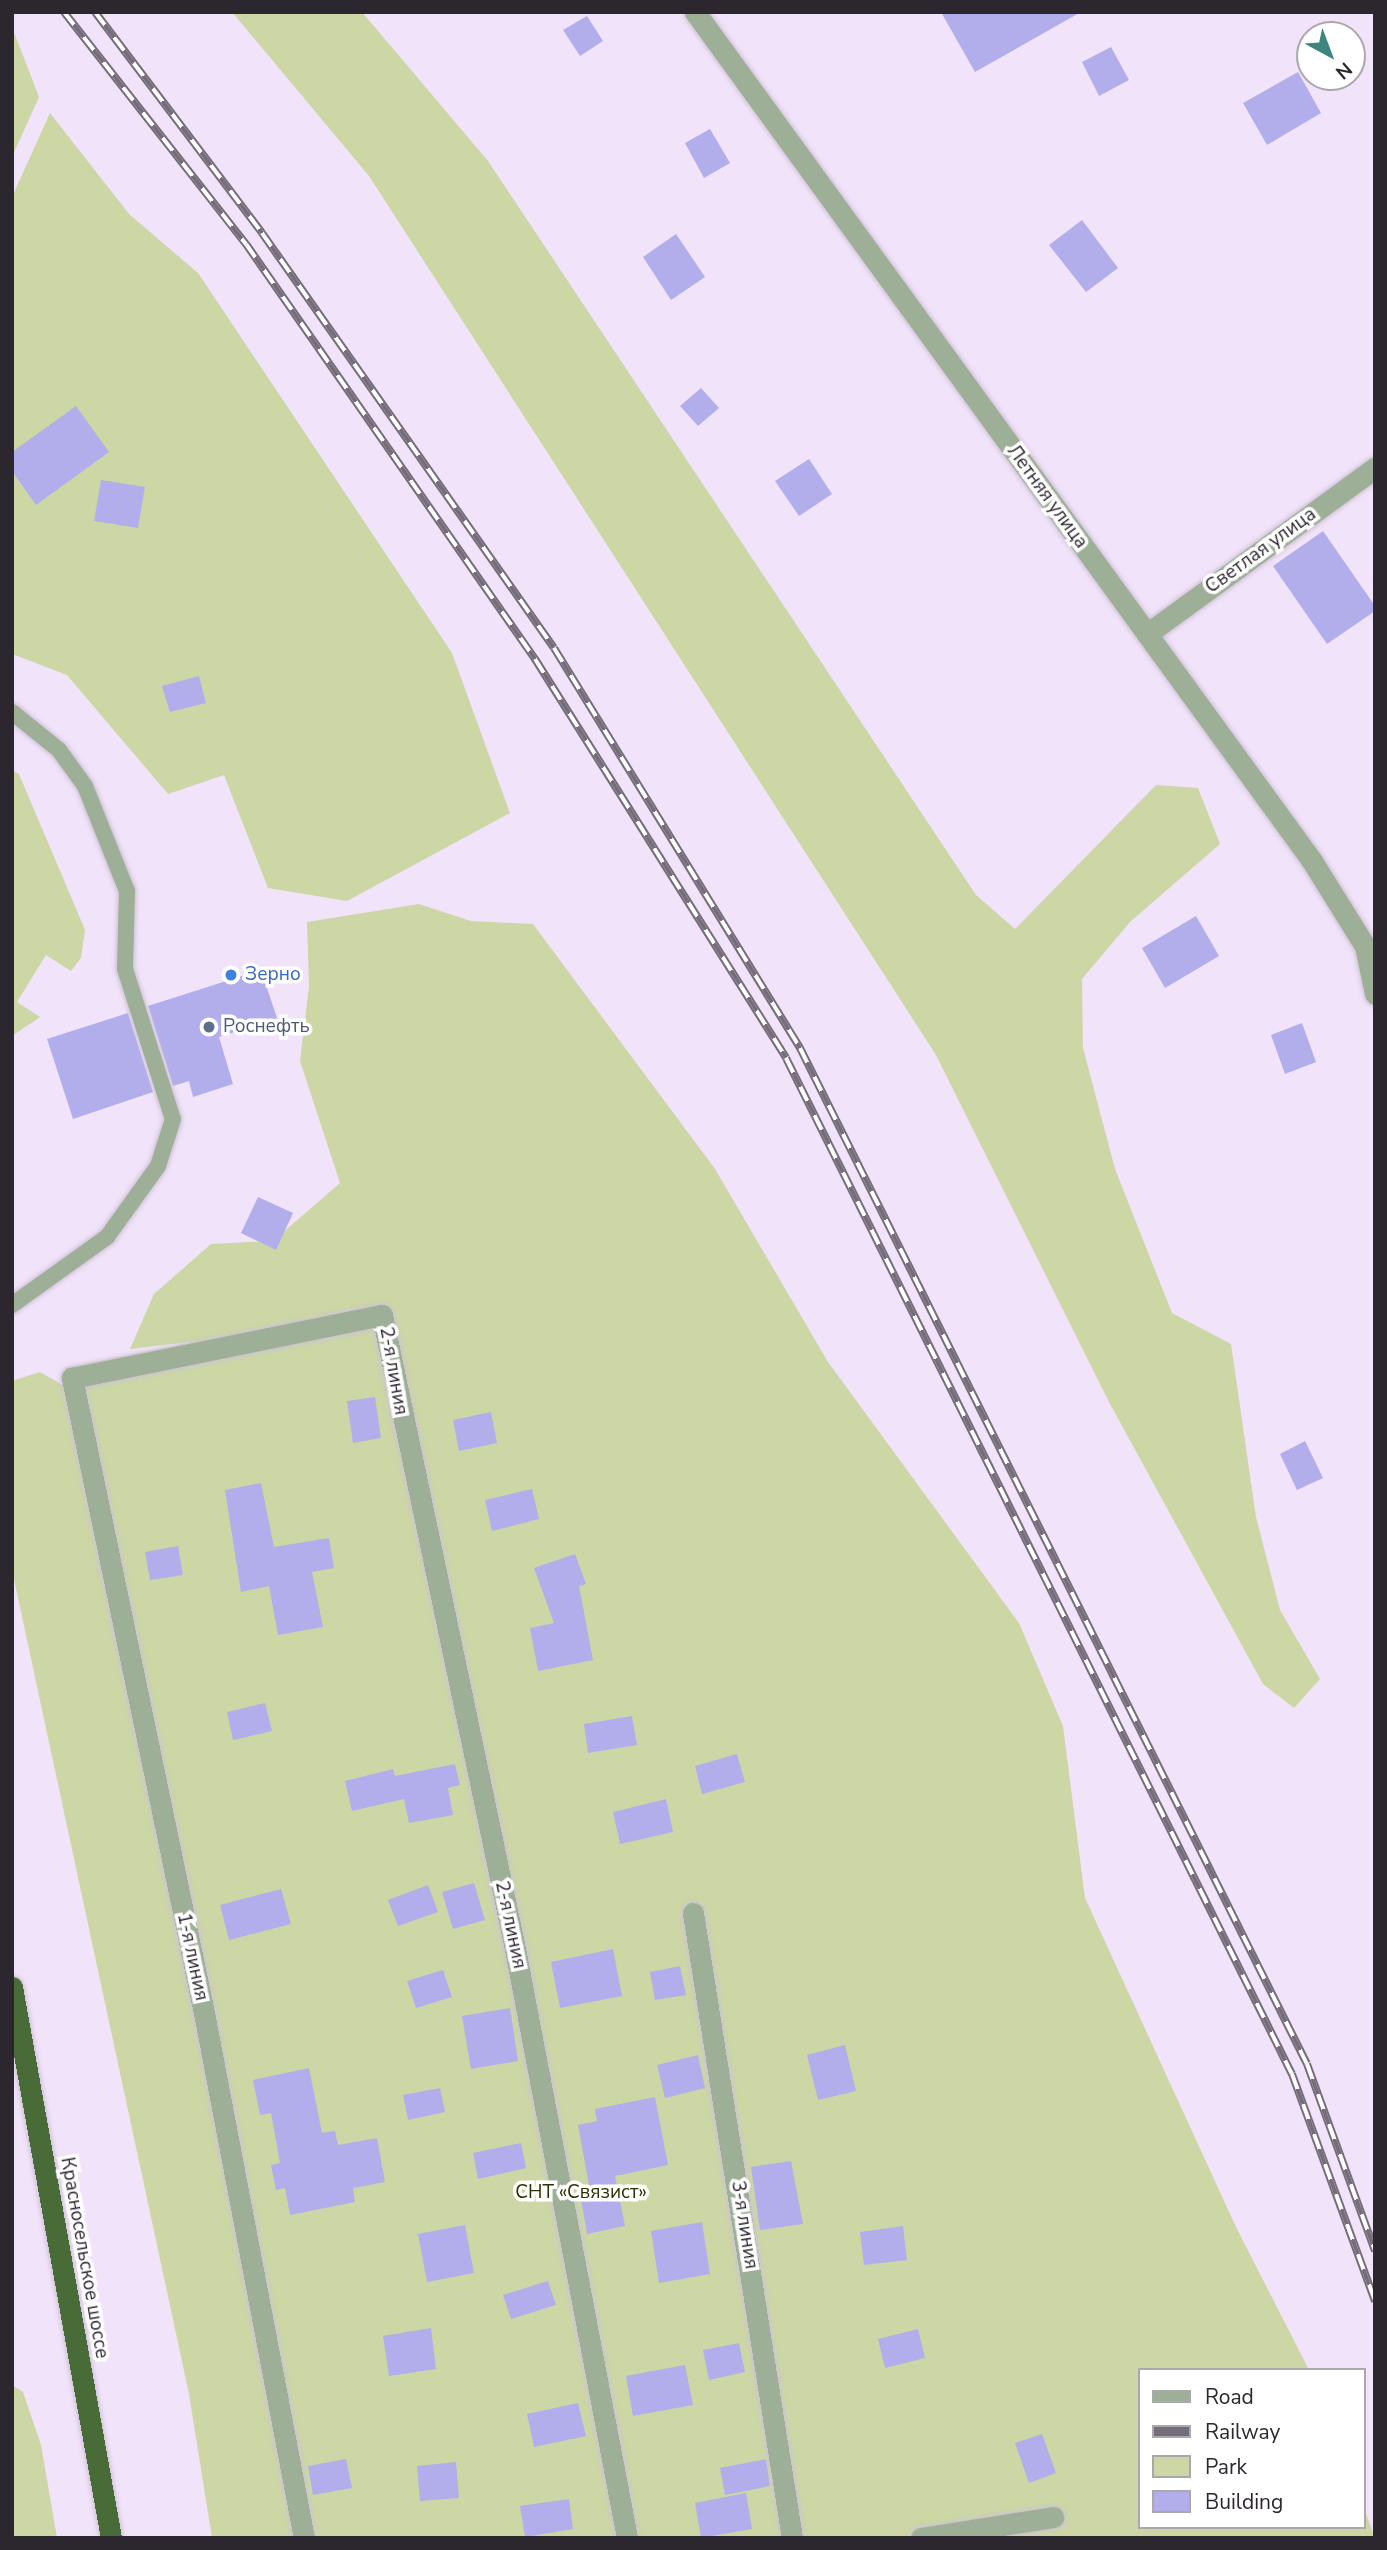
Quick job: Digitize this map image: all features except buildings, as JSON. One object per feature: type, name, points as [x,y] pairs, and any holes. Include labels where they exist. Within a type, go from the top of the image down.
[{"type":"highway","name":"Красносельское шоссе","points":[[12,1987],[111,2538]]},
{"type":"street","name":"Летняя улица","points":[[695,12],[1312,861],[1364,946],[1375,994]]},
{"type":"street","name":"Светлая улица","points":[[1147,634],[1375,468]]},
{"type":"street","name":"1-я линия","points":[[304,2538],[204,2013],[72,1378],[382,1315]]},
{"type":"street","name":"2-я линия","points":[[382,1315],[515,1949],[627,2538]]},
{"type":"street","name":"3-я линия","points":[[692,1913],[792,2538]]},
{"type":"street","points":[[921,2538],[1052,2517]]},
{"type":"lane","points":[[12,712],[58,750],[85,786],[127,891],[125,969],[173,1119],[158,1166],[107,1237],[12,1305]]},
{"type":"green space","points":[[232,12],[362,12],[488,161],[976,895],[1015,929],[1156,785],[1198,788],[1220,844],[1130,922],[1082,979],[1083,1048],[1115,1169],[1172,1313],[1231,1344],[1256,1517],[1280,1610],[1320,1679],[1294,1708],[1263,1684],[1109,1402],[936,1055],[369,176]]},
{"type":"green space","points":[[12,27],[39,97],[12,157]]},
{"type":"green space","points":[[50,113],[129,214],[198,273],[452,653],[510,813],[347,901],[268,888],[224,775],[168,794],[67,675],[12,654],[12,197]]},
{"type":"green space","points":[[12,770],[19,774],[85,930],[81,958],[71,971],[46,955],[17,1002],[40,1017],[12,1036]]},
{"type":"green space","name":"СНТ «Связист»","points":[[419,904],[471,921],[533,924],[715,1169],[828,1362],[1019,1623],[1063,1726],[1085,1898],[1236,2227],[1308,2368],[1138,2368],[1138,2529],[1366,2529],[1366,2513],[1375,2538],[212,2538],[189,2394],[12,1570],[12,1381],[40,1372],[68,1388],[65,1368],[198,1341],[130,1349],[154,1294],[211,1244],[273,1241],[340,1183],[300,1061],[309,986],[307,922]]},
{"type":"green space","points":[[12,2385],[23,2392],[41,2445],[57,2538],[12,2538]]},
{"type":"railway","points":[[64,12],[246,244],[535,659],[786,1058],[1292,2074],[1375,2301]]},
{"type":"railway","points":[[95,12],[262,233],[554,648],[800,1048],[1307,2064],[1375,2251]]},
{"type":"place","name":"Зерно","points":[[231,975]]},
{"type":"place","name":"Роснефть","points":[[209,1027]]}]
